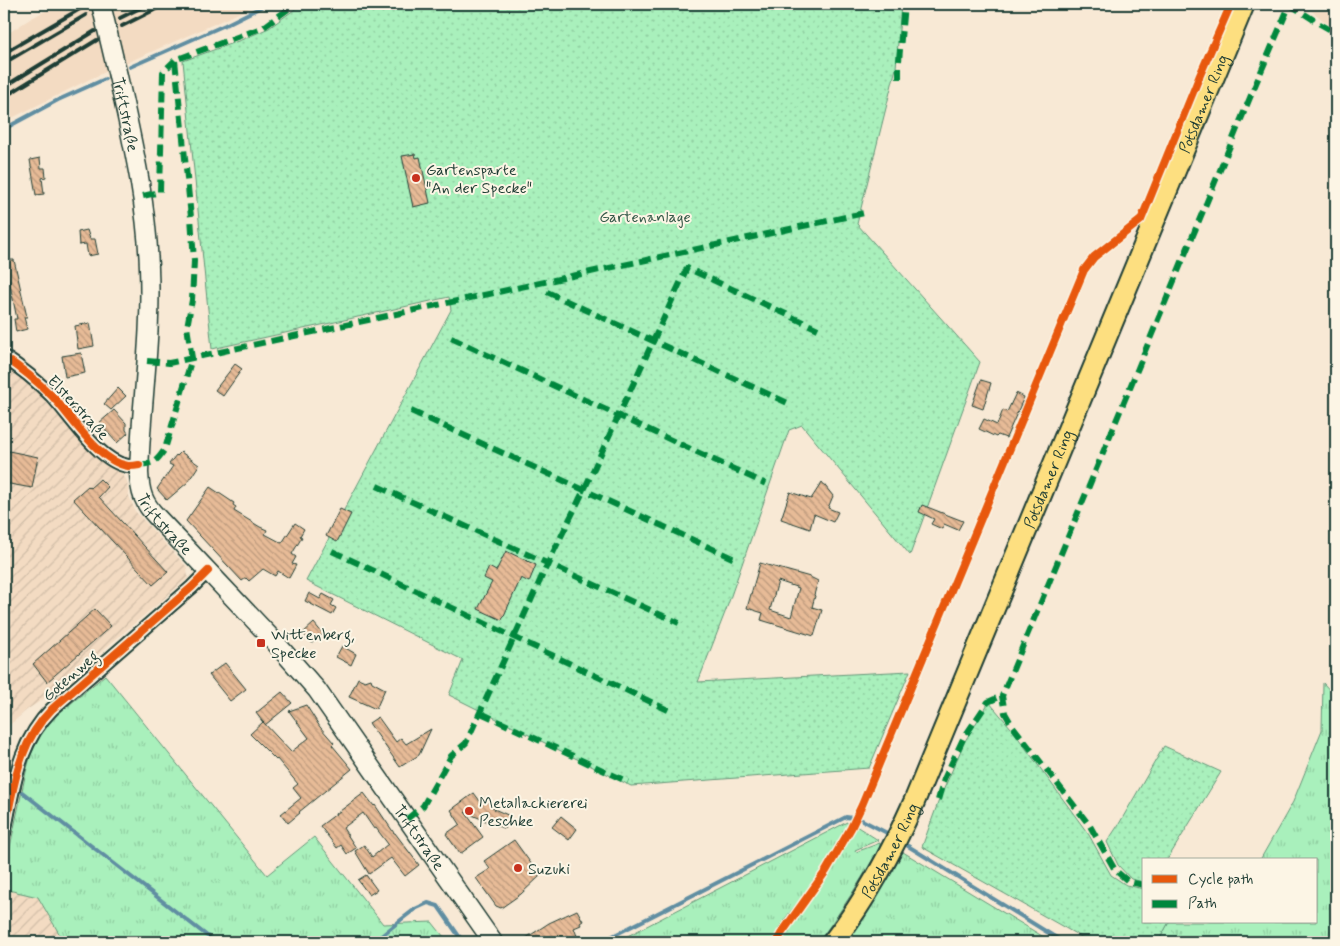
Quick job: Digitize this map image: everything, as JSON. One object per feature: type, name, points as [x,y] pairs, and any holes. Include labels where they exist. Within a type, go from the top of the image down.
[{"type":"main road","name":"Triftstraße","points":[[102,4],[146,217],[149,328],[139,465],[140,488],[145,502],[317,690],[493,942]]},
{"type":"main road","name":"Potsdamer Ring","points":[[833,942],[858,907],[882,868],[914,802],[1243,6]]},
{"type":"street","name":"Elsterstraße","points":[[4,357],[47,391],[90,441],[107,456],[129,466],[139,465]]},
{"type":"street","name":"Gotenweg","points":[[4,833],[22,757],[27,743],[38,725],[52,709],[208,572]]},
{"type":"shaded area","points":[[58,4],[259,4],[90,79],[4,122],[4,36]]},
{"type":"shaded area","points":[[1303,4],[1336,4],[1336,28],[1328,24]]},
{"type":"shaded area","points":[[4,365],[19,375],[39,394],[86,446],[122,473],[127,481],[129,496],[135,511],[187,567],[188,578],[54,692],[28,709],[4,730]]},
{"type":"shaded area","points":[[4,889],[38,897],[64,942],[4,942]]},
{"type":"green space","name":"Gartenanlage","points":[[302,4],[901,4],[896,68],[857,224],[980,362],[910,555],[802,425],[789,430],[726,610],[698,682],[910,671],[869,768],[631,786],[449,695],[463,660],[306,581],[451,310],[449,297],[212,349],[183,61],[269,28]]},
{"type":"green space","points":[[105,675],[267,875],[314,837],[383,924],[432,922],[448,942],[64,942],[38,897],[4,889],[4,875],[26,772],[31,754],[40,736],[51,720]]},
{"type":"green space","points":[[1323,683],[1336,697],[1336,942],[1158,942],[1168,924],[1318,924],[1318,858],[1261,858],[1293,802],[1322,730]]},
{"type":"green space","points":[[989,702],[1011,728],[1089,835],[1111,875],[1126,885],[1142,889],[1142,924],[1168,924],[1158,942],[1090,942],[922,847],[939,800],[965,741]]},
{"type":"green space","points":[[1164,746],[1221,772],[1168,858],[1142,858],[1142,882],[1131,879],[1118,865],[1107,842]]},
{"type":"green space","points":[[847,822],[848,826],[821,871],[784,919],[772,942],[616,942]]},
{"type":"green space","points":[[856,826],[878,840],[855,850],[856,852],[880,843],[880,847],[835,919],[818,942],[780,942],[819,887]]},
{"type":"green space","points":[[903,852],[1052,942],[844,942],[879,894]]},
{"type":"building","name":"Gartensparte \"An der Specke\"","points":[[415,154],[416,158],[420,157],[430,203],[413,207],[402,156]]},
{"type":"building","points":[[40,158],[41,168],[45,168],[46,177],[42,178],[44,194],[36,195],[30,160]]},
{"type":"building","points":[[87,230],[90,239],[95,239],[98,254],[88,256],[86,244],[79,245],[78,232]]},
{"type":"building","points":[[5,260],[14,260],[27,317],[24,317],[27,329],[16,332],[14,319],[17,319]]},
{"type":"building","points":[[90,323],[94,346],[78,349],[75,326]]},
{"type":"building","points":[[81,353],[85,373],[65,377],[62,356]]},
{"type":"building","points":[[235,364],[242,369],[223,396],[215,390]]},
{"type":"building","points":[[981,380],[991,383],[983,409],[972,405]]},
{"type":"building","points":[[118,388],[126,396],[111,410],[104,404]]},
{"type":"building","points":[[1016,393],[1024,397],[1006,438],[998,435],[996,437],[979,429],[984,419],[997,425],[1003,410],[1007,412]]},
{"type":"building","points":[[114,410],[126,423],[128,433],[117,443],[99,423]]},
{"type":"building","points":[[4,450],[38,457],[32,488],[4,483]]},
{"type":"building","points":[[181,452],[199,465],[188,482],[167,500],[157,489],[173,466],[169,464]]},
{"type":"building","points":[[100,479],[108,487],[99,497],[168,572],[153,585],[73,499],[88,486],[90,488]]},
{"type":"building","points":[[822,482],[833,496],[828,508],[838,512],[833,522],[814,514],[810,529],[781,519],[790,492],[811,499]]},
{"type":"building","points":[[210,487],[234,503],[233,505],[236,507],[234,511],[267,530],[265,534],[282,543],[295,523],[304,529],[300,536],[302,537],[292,554],[296,557],[292,564],[296,565],[289,578],[278,571],[275,576],[263,569],[249,581],[246,578],[242,581],[186,521]]},
{"type":"building","points":[[922,505],[963,521],[958,530],[944,524],[942,529],[931,524],[934,519],[919,512]]},
{"type":"building","points":[[340,509],[351,514],[337,542],[326,536]]},
{"type":"building","points":[[506,551],[536,565],[529,582],[521,578],[502,620],[478,609],[492,582],[484,578],[489,567],[496,571]]},
{"type":"building","points":[[760,563],[818,581],[812,607],[822,610],[814,636],[761,620],[763,613],[747,608]],"holes":[[[778,581],[799,588],[791,617],[770,610]]]},
{"type":"building","points":[[309,593],[320,599],[323,594],[334,600],[331,605],[336,608],[332,615],[305,601]]},
{"type":"building","points":[[95,609],[111,626],[47,682],[33,664]]},
{"type":"building","points":[[314,623],[323,634],[312,643],[303,633]]},
{"type":"building","points":[[342,646],[356,654],[351,665],[336,657]]},
{"type":"building","points":[[225,663],[246,689],[230,701],[209,675]]},
{"type":"building","points":[[358,678],[365,681],[371,679],[372,682],[385,689],[376,709],[349,697]]},
{"type":"building","points":[[282,692],[292,703],[265,725],[256,713]]},
{"type":"building","points":[[306,705],[320,727],[334,743],[332,745],[352,769],[288,823],[281,814],[301,798],[293,788],[298,784],[277,759],[250,734],[263,722],[291,752],[309,738],[289,711]]},
{"type":"building","points":[[378,717],[396,742],[401,738],[406,744],[431,729],[419,755],[400,767],[369,723]]},
{"type":"building","points":[[364,793],[419,865],[405,876],[391,858],[369,874],[355,851],[364,845],[372,857],[388,844],[363,813],[343,828],[356,848],[347,854],[341,845],[337,848],[320,826]]},
{"type":"building","points":[[474,793],[480,801],[486,798],[494,809],[510,816],[505,829],[465,812],[483,837],[460,854],[446,834],[460,824],[451,810]]},
{"type":"building","points":[[561,816],[577,829],[569,840],[552,827]]},
{"type":"building","points":[[514,840],[540,876],[521,894],[501,908],[496,906],[476,878],[490,869],[484,861]]},
{"type":"building","points":[[366,875],[377,890],[369,895],[358,880]]},
{"type":"building","points":[[577,910],[583,921],[580,923],[581,925],[574,928],[577,936],[565,942],[520,942],[549,923]]},
{"type":"waterway","points":[[130,67],[225,25],[267,4]]},
{"type":"waterway","points":[[4,129],[58,100],[105,79]]},
{"type":"waterway","points":[[22,792],[215,942]]},
{"type":"waterway","points":[[601,942],[846,817],[860,819],[887,833]]},
{"type":"waterway","points":[[908,846],[1063,942]]},
{"type":"waterway","points":[[374,942],[415,909],[428,903],[438,906],[463,942]]},
{"type":"railway","points":[[120,18],[148,4]]},
{"type":"railway","points":[[122,26],[166,4]]},
{"type":"railway","points":[[4,53],[85,6]]},
{"type":"railway","points":[[4,63],[86,15]]},
{"type":"railway","points":[[4,87],[95,31]]},
{"type":"railway","points":[[4,97],[97,40]]},
{"type":"marked path","points":[[139,465],[155,461],[165,449],[192,358],[187,327],[192,300],[194,261],[175,60],[264,27],[295,4]]},
{"type":"marked path","points":[[899,79],[904,4]]},
{"type":"marked path","points":[[1289,4],[1336,33]]},
{"type":"marked path","points":[[1142,885],[1129,882],[1115,870],[1090,826],[1012,725],[1005,713],[1002,696],[1290,4]]},
{"type":"marked path","points":[[143,196],[160,192],[163,72],[175,60]]},
{"type":"marked path","points":[[147,361],[169,363],[864,213]]},
{"type":"marked path","points":[[407,819],[423,806],[451,756],[466,743],[548,563],[687,268],[818,329]]},
{"type":"marked path","points":[[547,292],[792,405]]},
{"type":"marked path","points":[[451,338],[766,484]]},
{"type":"marked path","points":[[411,411],[737,560]]},
{"type":"marked path","points":[[377,486],[679,623]]},
{"type":"marked path","points":[[332,551],[670,711]]},
{"type":"marked path","points":[[938,800],[944,779],[963,739],[988,702],[1002,696]]},
{"type":"marked path","points":[[481,713],[628,782]]},
{"type":"cycle path","points":[[777,942],[826,871],[851,828],[1084,270],[1094,257],[1141,220],[1231,4]]},
{"type":"cycle path","points":[[4,357],[46,390],[86,437],[107,456],[117,463],[128,466],[139,465]]},
{"type":"cycle path","points":[[4,833],[14,783],[24,751],[40,722],[52,709],[208,571]]},
{"type":"place","name":"Gartensparte \"An der Specke\"","points":[[416,178]]},
{"type":"place","name":"Wittenberg, Specke","points":[[261,643]]},
{"type":"place","name":"Metallackiererei Peschke","points":[[469,811]]},
{"type":"place","name":"Suzuki","points":[[518,868]]}]
